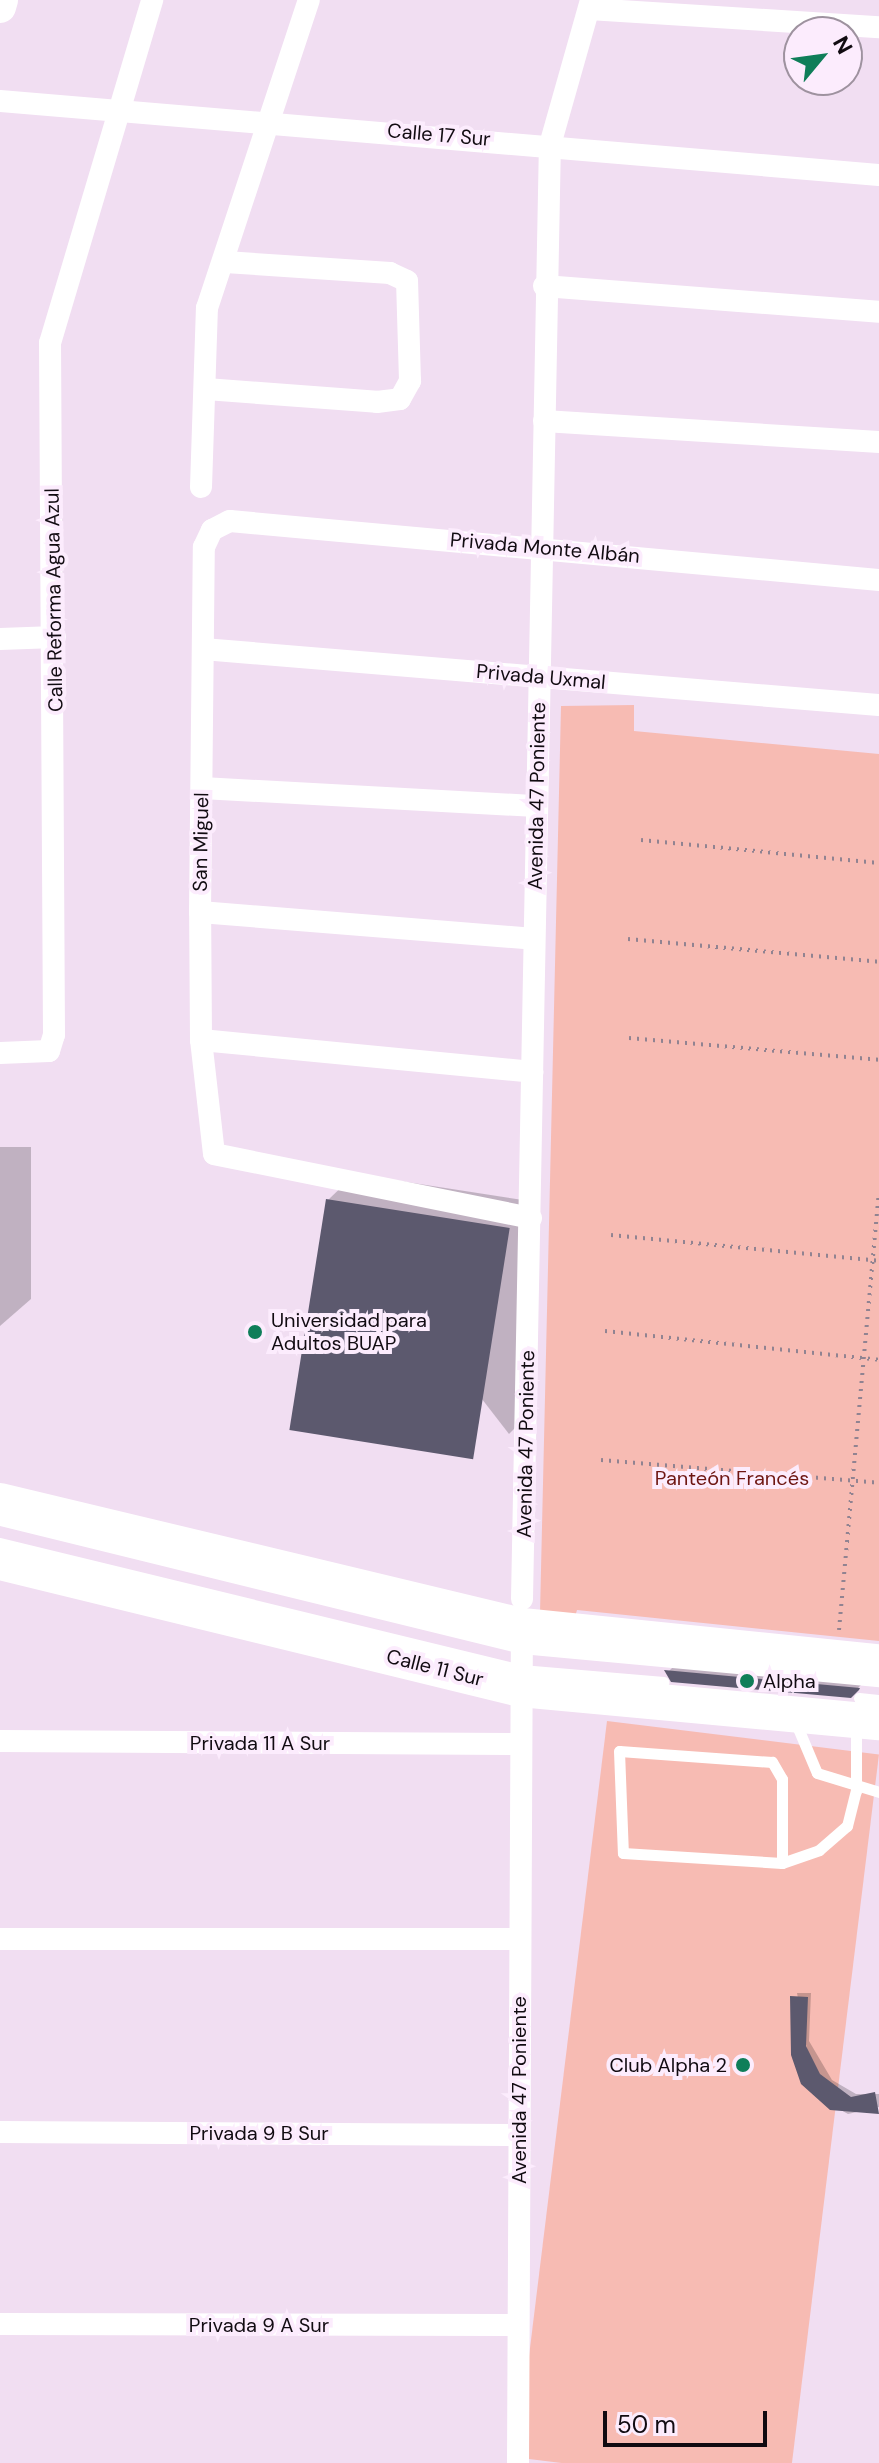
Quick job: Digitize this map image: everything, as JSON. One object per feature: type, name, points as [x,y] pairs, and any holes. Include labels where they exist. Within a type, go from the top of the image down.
[{"type":"main road","points":[[0,7],[2,0]]},
{"type":"main road","name":"Calle 11 Sur","points":[[0,1501],[793,1714],[868,1710]]},
{"type":"main road","name":"Calle 11 Sur","points":[[0,1562],[521,1642],[879,1662]]},
{"type":"street","name":"Calle Reforma Agua Azul","points":[[0,1053],[49,1051],[54,1035],[55,637],[50,343],[116,108],[152,0]]},
{"type":"street","points":[[201,487],[206,389],[202,335],[267,120],[309,0]]},
{"type":"street","points":[[590,4],[879,27]]},
{"type":"street","name":"Avenida 47 Poniente","points":[[518,2463],[521,1642],[531,1218],[544,286],[550,145],[590,4]]},
{"type":"street","name":"Calle 17 Sur","points":[[0,101],[267,120],[879,175]]},
{"type":"street","points":[[206,389],[377,402],[400,399],[410,381],[407,281],[390,273],[225,262]]},
{"type":"street","points":[[544,286],[879,312]]},
{"type":"street","points":[[544,421],[879,442]]},
{"type":"street","name":"Privada Monte Albán","points":[[212,530],[230,521],[542,546],[879,580]]},
{"type":"street","name":"San Miguel","points":[[212,530],[204,547],[200,912],[201,1040],[214,1154],[531,1218]]},
{"type":"street","points":[[0,639],[55,637]]},
{"type":"street","name":"Privada Uxmal","points":[[203,649],[879,705]]},
{"type":"street","points":[[202,788],[537,806]]},
{"type":"street","points":[[200,912],[534,939]]},
{"type":"street","points":[[201,1040],[532,1072]]},
{"type":"street","name":"Privada 11 A Sur","points":[[0,1741],[520,1744]]},
{"type":"street","points":[[0,1939],[519,1939]]},
{"type":"street","name":"Privada 9 B Sur","points":[[0,2132],[519,2135]]},
{"type":"street","name":"Privada 9 A Sur","points":[[0,2324],[518,2325]]},
{"type":"lane","points":[[0,1520],[521,1642],[663,1682]]},
{"type":"lane","points":[[0,1543],[521,1642],[879,1681]]},
{"type":"lane","points":[[782,1863],[782,1779],[772,1762],[619,1751],[623,1853],[782,1863],[836,1837],[853,1814],[868,1710]]},
{"type":"lane","points":[[793,1714],[808,1764],[856,1791],[879,1792]]},
{"type":"path","points":[[641,840],[879,863]]},
{"type":"path","points":[[628,939],[879,962]]},
{"type":"path","points":[[629,1038],[879,1060]]},
{"type":"path","points":[[839,1630],[876,1261],[879,1193]]},
{"type":"path","points":[[611,1235],[876,1261]]},
{"type":"path","points":[[605,1331],[879,1360]]},
{"type":"path","points":[[601,1460],[879,1483]]},
{"type":"green space","name":"Panteón Francés","points":[[634,705],[634,731],[879,754],[879,1641],[577,1610],[573,1624],[540,1613],[561,706]]},
{"type":"green space","name":"Club Alpha 2","points":[[607,1721],[879,1754],[792,2463],[562,2463],[517,2457]]},
{"type":"building","points":[[326,1199],[510,1228],[473,1459],[289,1430]]},
{"type":"building","points":[[664,1670],[860,1688],[851,1698],[671,1682]]},
{"type":"building","points":[[790,1996],[808,1997],[806,2046],[820,2074],[851,2097],[875,2092],[879,2114],[830,2110],[801,2084],[791,2055]]},
{"type":"place","name":"Universidad para Adultos BUAP","points":[[255,1332]]},
{"type":"place","name":"Alpha","points":[[747,1681]]},
{"type":"place","name":"Club Alpha 2","points":[[743,2065]]}]
